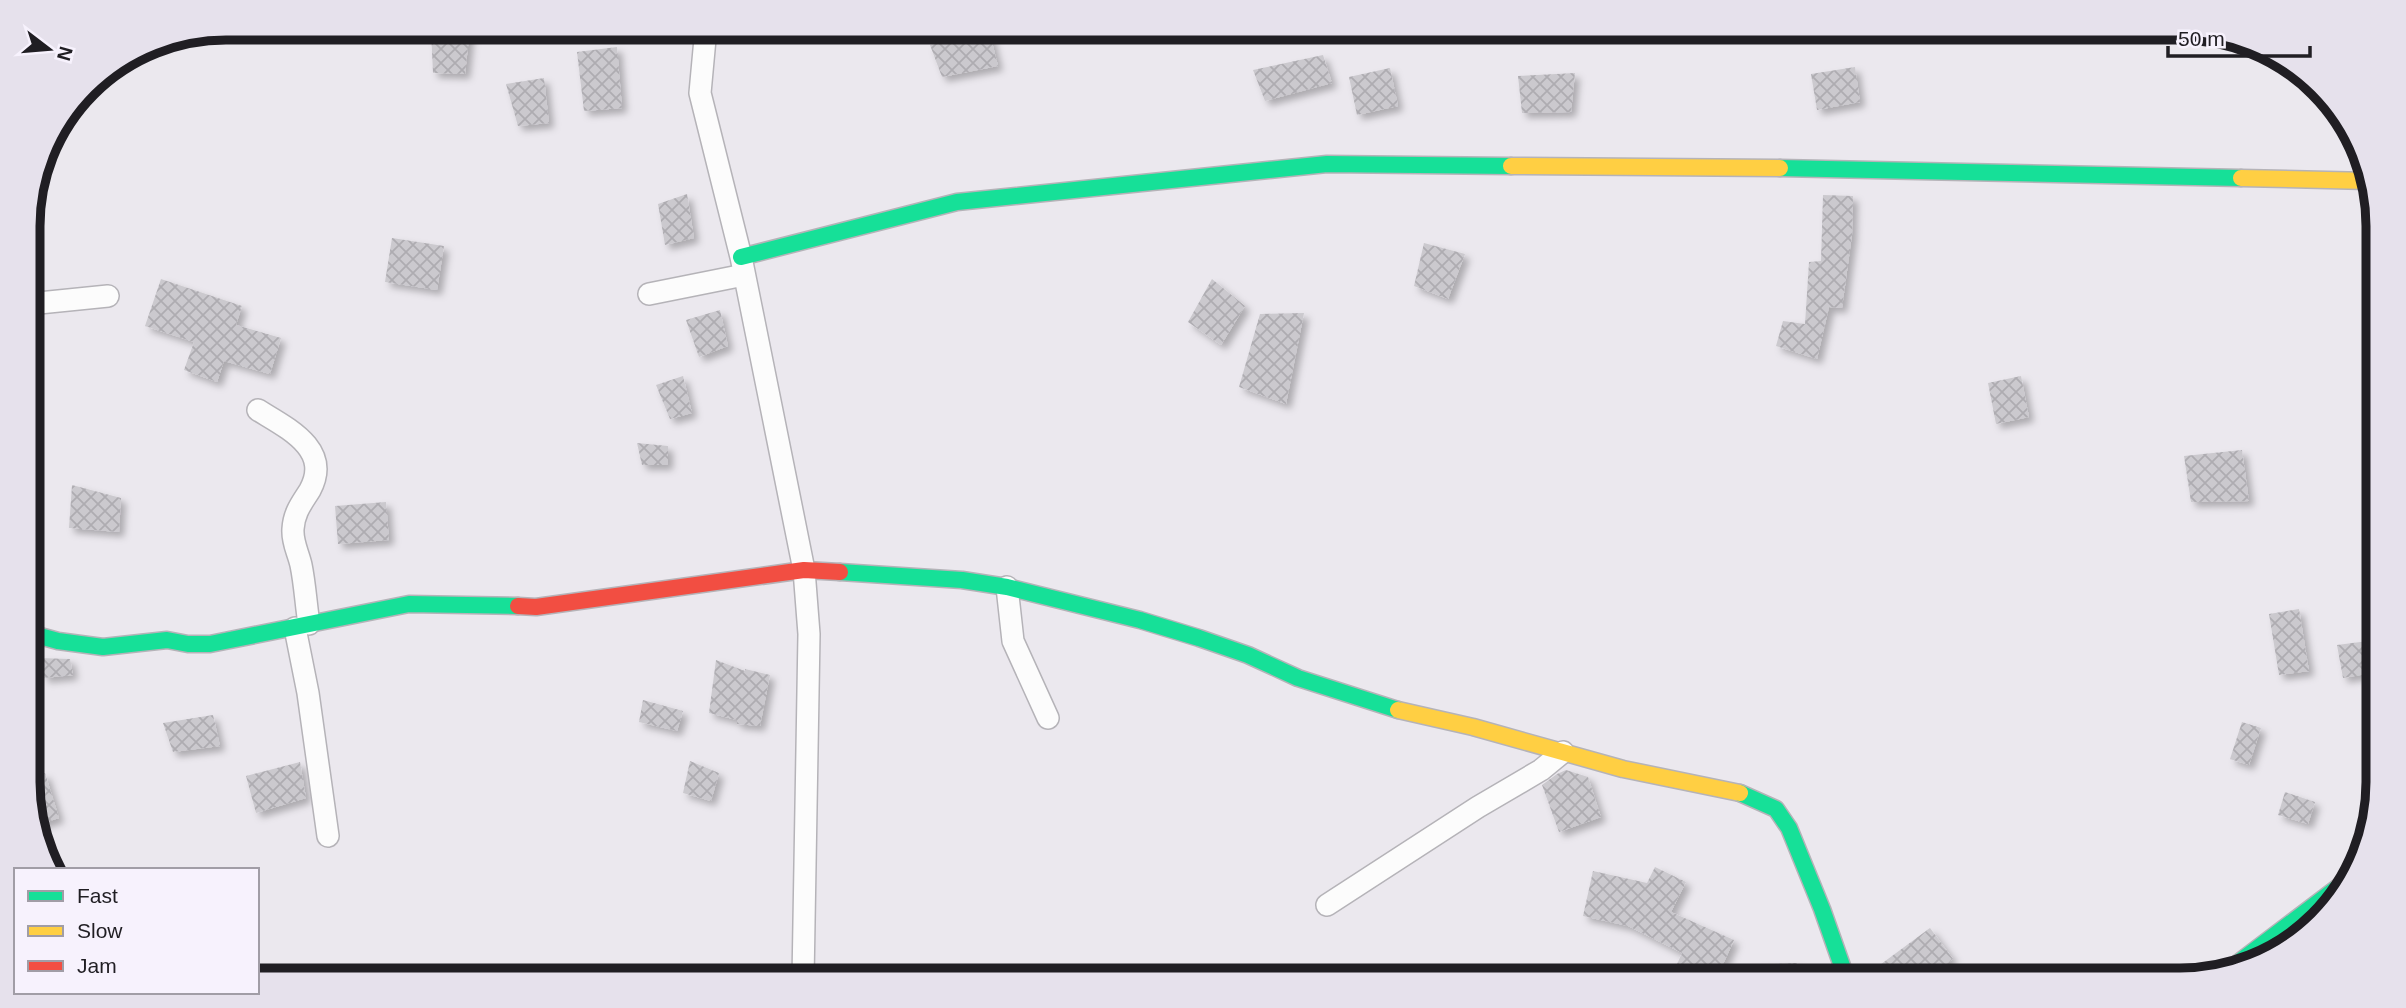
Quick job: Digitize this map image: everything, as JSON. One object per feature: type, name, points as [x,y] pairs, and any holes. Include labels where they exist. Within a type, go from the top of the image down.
[{"type":"street","points":[[705,41],[700,93],[743,266],[804,570],[809,634],[803,968]]},
{"type":"street","points":[[649,294],[957,202],[1327,164],[1806,168],[2360,181]]},
{"type":"street","points":[[41,303],[108,296]]},
{"type":"street","points":[[258,410],[296,435],[311,449],[316,465],[314,482],[297,508],[292,540],[301,565],[302,626],[308,693],[328,836]]},
{"type":"street","points":[[40,636],[103,647],[167,640],[210,644],[409,604],[536,607],[804,570],[962,580],[1007,587],[1140,620],[1199,638],[1248,654],[1298,678],[1365,701],[1473,727],[1623,769],[1743,794],[1776,809],[1789,828],[1842,967]]},
{"type":"street","points":[[1007,587],[1013,641],[1048,718]]},
{"type":"street","points":[[1327,905],[1478,807],[1541,770],[1563,752]]},
{"type":"street","points":[[2249,955],[2325,897]]},
{"type":"building","points":[[432,41],[469,41],[465,74],[433,73]]},
{"type":"building","points":[[954,41],[992,41],[998,66],[942,77],[930,45]]},
{"type":"building","points":[[617,47],[622,108],[584,111],[577,52]]},
{"type":"building","points":[[1323,55],[1332,83],[1265,101],[1253,70]]},
{"type":"building","points":[[1855,67],[1860,102],[1817,110],[1811,74]]},
{"type":"building","points":[[1390,68],[1398,106],[1357,115],[1349,77]]},
{"type":"building","points":[[1575,73],[1571,112],[1522,113],[1518,76]]},
{"type":"building","points":[[544,78],[549,123],[518,126],[506,84]]},
{"type":"building","points":[[687,194],[694,238],[665,245],[658,204]]},
{"type":"building","points":[[1823,195],[1853,196],[1852,235],[1842,308],[1829,307],[1817,359],[1776,346],[1783,321],[1805,324],[1809,262],[1821,261]]},
{"type":"building","points":[[392,238],[444,246],[437,290],[385,282]]},
{"type":"building","points":[[1424,243],[1465,254],[1448,299],[1414,286]]},
{"type":"building","points":[[161,279],[242,306],[236,325],[281,338],[270,374],[224,361],[217,382],[184,370],[194,342],[145,326]]},
{"type":"building","points":[[1212,279],[1245,306],[1221,345],[1188,322]]},
{"type":"building","points":[[720,310],[728,346],[699,357],[686,320]]},
{"type":"building","points":[[1304,313],[1286,404],[1239,387],[1260,314]]},
{"type":"building","points":[[683,376],[692,413],[670,419],[656,385]]},
{"type":"building","points":[[2021,376],[2029,417],[1996,424],[1988,383]]},
{"type":"building","points":[[637,443],[668,446],[668,465],[642,465]]},
{"type":"building","points":[[2242,450],[2249,501],[2191,502],[2184,456]]},
{"type":"building","points":[[72,485],[121,498],[119,532],[69,528]]},
{"type":"building","points":[[386,502],[389,540],[338,544],[335,506]]},
{"type":"building","points":[[2299,609],[2309,671],[2279,675],[2269,614]]},
{"type":"building","points":[[2366,641],[2366,674],[2343,678],[2337,645]]},
{"type":"building","points":[[40,658],[70,659],[73,675],[44,678]]},
{"type":"building","points":[[716,660],[745,671],[770,675],[760,726],[737,724],[737,720],[709,713]]},
{"type":"building","points":[[643,700],[683,711],[677,731],[639,722]]},
{"type":"building","points":[[213,715],[220,746],[173,752],[163,723]]},
{"type":"building","points":[[2242,722],[2261,728],[2249,765],[2230,759]]},
{"type":"building","points":[[690,761],[719,773],[711,801],[683,793]]},
{"type":"building","points":[[300,762],[306,798],[256,813],[246,776]]},
{"type":"building","points":[[1566,770],[1588,777],[1601,817],[1559,832],[1542,785]]},
{"type":"building","points":[[45,773],[59,818],[45,822],[42,806],[40,775]]},
{"type":"building","points":[[2285,792],[2315,802],[2308,824],[2278,815]]},
{"type":"building","points":[[1655,867],[1686,882],[1671,912],[1734,940],[1722,967],[1676,967],[1682,953],[1628,926],[1583,916],[1593,871],[1647,883]]},
{"type":"building","points":[[1930,928],[1953,959],[1942,967],[1877,967]]},
{"type":"building","points":[[1797,963],[1797,967],[1748,967],[1748,965]]},
{"type":"traffic: fast","points":[[741,257],[957,202],[1327,164],[1511,166]]},
{"type":"traffic: fast","points":[[1780,168],[2241,178]]},
{"type":"traffic: fast","points":[[840,572],[962,580],[1007,587],[1140,620],[1199,638],[1248,655],[1298,678],[1398,710]]},
{"type":"traffic: fast","points":[[40,636],[103,647],[167,640],[210,644],[409,604],[518,606]]},
{"type":"traffic: fast","points":[[1740,793],[1776,809],[1789,828],[1842,967]]},
{"type":"traffic: fast","points":[[2249,955],[2325,897]]},
{"type":"traffic: slow","points":[[1511,166],[1780,168]]},
{"type":"traffic: slow","points":[[2241,178],[2360,181]]},
{"type":"traffic: slow","points":[[1398,710],[1473,727],[1623,769],[1740,793]]},
{"type":"traffic: jam","points":[[518,606],[536,607],[804,570],[840,572]]}]
